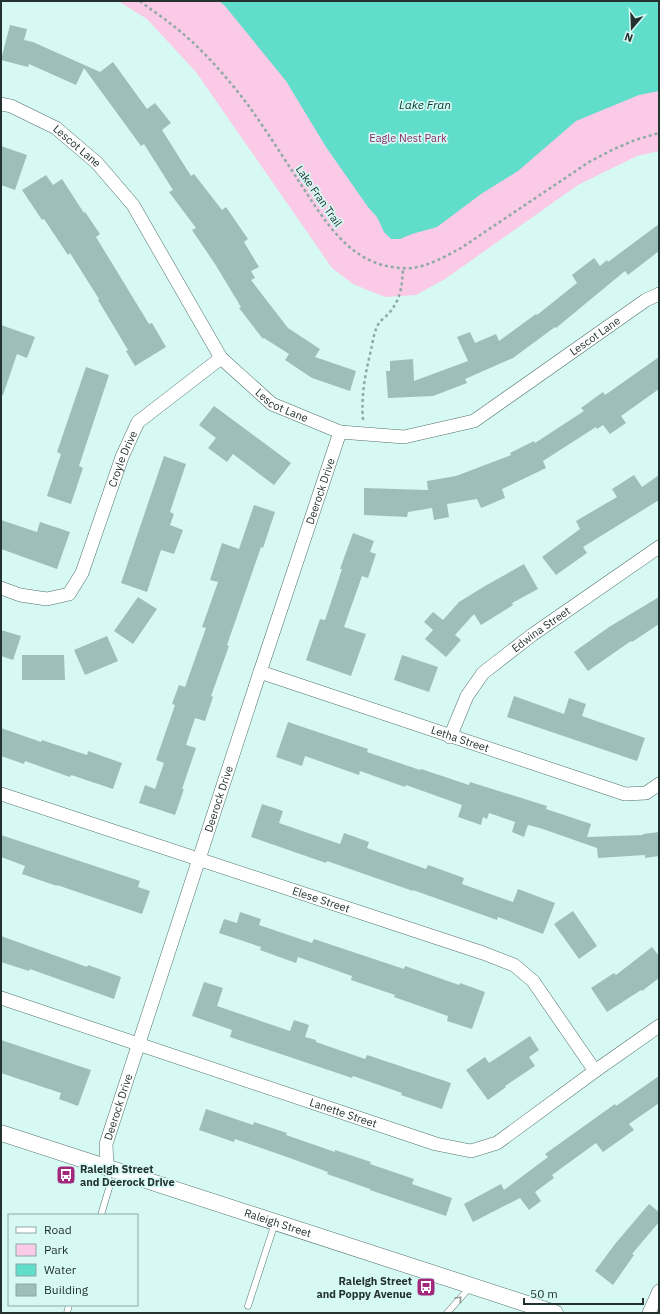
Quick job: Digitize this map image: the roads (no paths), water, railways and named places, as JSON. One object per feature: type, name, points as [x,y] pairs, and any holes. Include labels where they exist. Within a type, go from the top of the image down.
[{"type":"street","name":"Lescot Lane","points":[[1,104],[11,106],[56,128],[97,163],[133,205],[221,358],[272,404],[340,432],[404,437],[474,421],[646,300],[659,294]]},
{"type":"street","name":"Croyle Drive","points":[[1,588],[20,595],[47,599],[69,594],[82,573],[122,456],[138,422],[221,358]]},
{"type":"street","name":"Deerock Drive","points":[[107,1167],[106,1144],[340,432]]},
{"type":"street","name":"Edwina Street","points":[[450,736],[467,696],[483,673],[532,635],[659,547]]},
{"type":"street","name":"Letha Street","points":[[260,672],[625,794],[646,793],[659,784]]},
{"type":"street","name":"Elese Street","points":[[1,794],[484,953],[514,965],[533,981],[595,1071]]},
{"type":"street","name":"Lanette Street","points":[[1,998],[138,1046],[436,1144],[471,1151],[497,1143],[659,1026]]},
{"type":"street","name":"Raleigh Street","points":[[1,1133],[555,1313]]},
{"type":"street","points":[[649,1313],[659,1291]]},
{"type":"lane","points":[[101,1214],[109,1188],[107,1167]]},
{"type":"lane","points":[[248,1306],[276,1222]]},
{"type":"lane","points":[[447,1313],[472,1286]]},
{"type":"water","name":"Lake Fran","points":[[219,1],[659,1],[659,91],[639,95],[576,121],[518,171],[481,194],[437,227],[400,239],[391,239],[384,232],[377,217],[368,207],[326,147],[286,81],[225,6]]},
{"type":"place","name":"Raleigh Street and Deerock Drive","points":[[66,1175]]},
{"type":"place","name":"Raleigh Street and Poppy Avenue","points":[[426,1287]]},
{"type":"park label","name":"Eagle Nest Park","points":[[408,138]]}]
